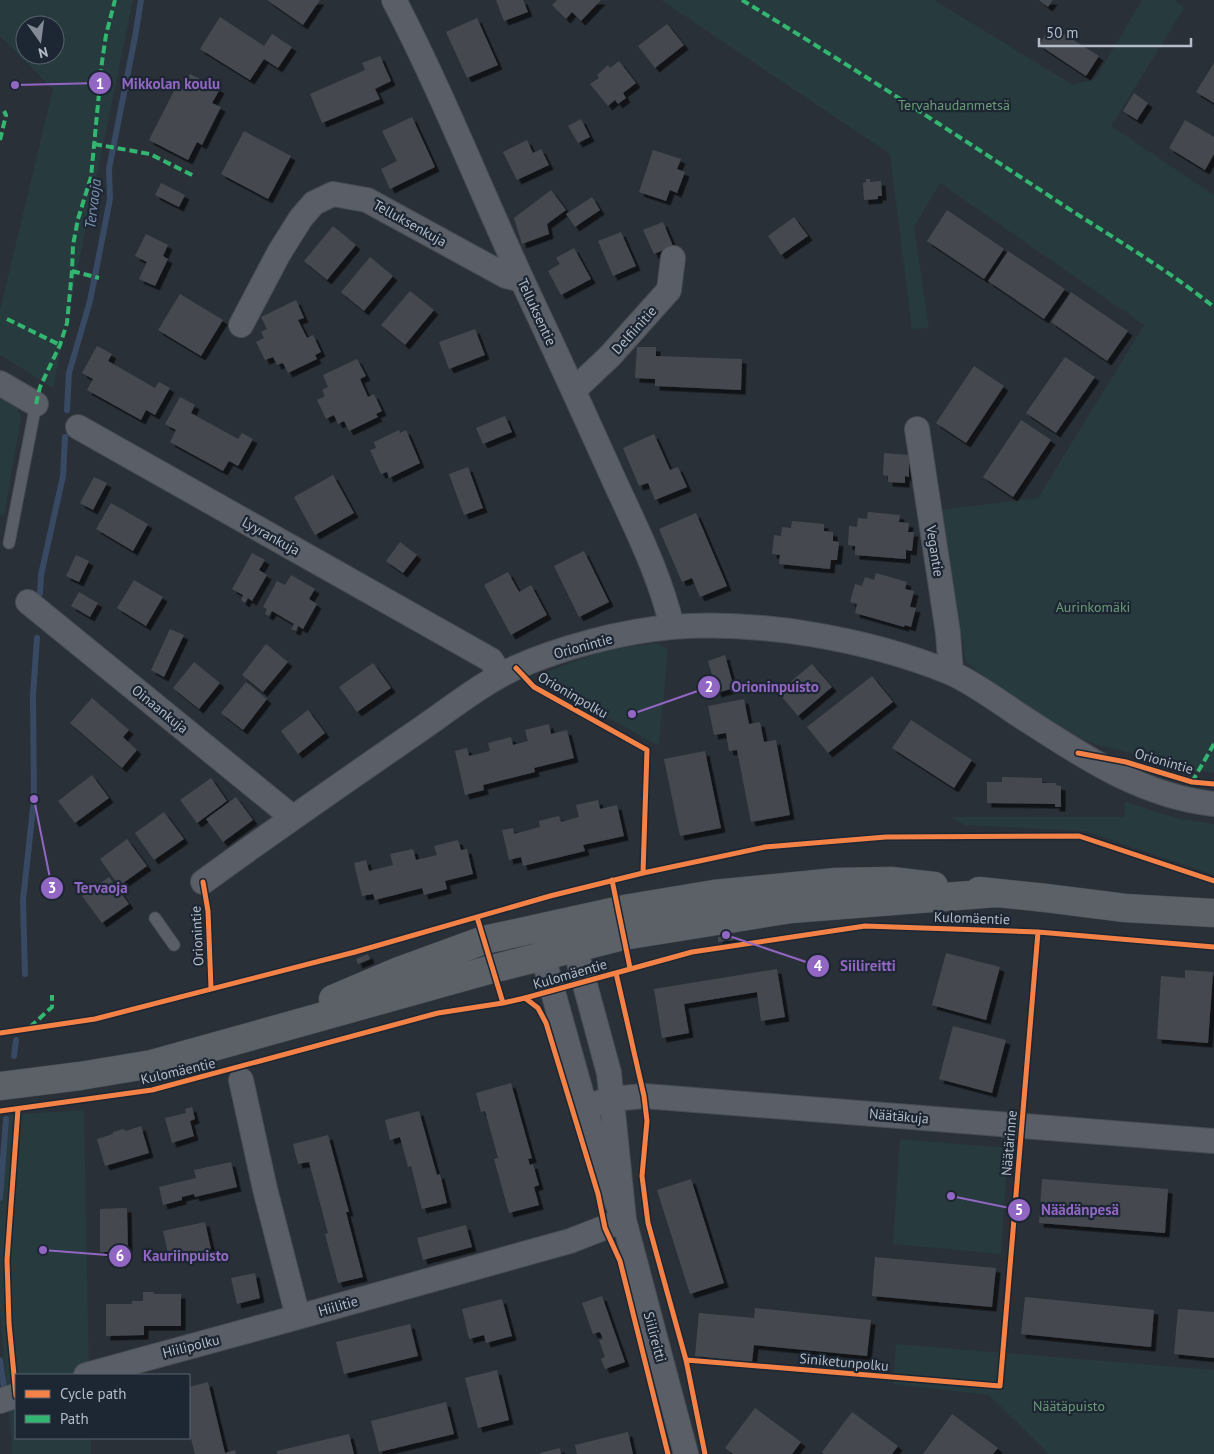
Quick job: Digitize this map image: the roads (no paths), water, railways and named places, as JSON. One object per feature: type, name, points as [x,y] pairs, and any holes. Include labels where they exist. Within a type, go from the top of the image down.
[{"type":"main road","name":"Kulomäentie","points":[[233,1042],[399,971],[484,940],[630,908],[714,894],[836,882],[891,881],[1125,908],[1214,913]]},
{"type":"main road","name":"Kulomäentie","points":[[0,1086],[80,1076],[152,1064],[492,969],[623,936],[791,909],[996,893]]},
{"type":"main road","name":"Kulomäentie","points":[[1125,908],[1214,926]]},
{"type":"street","name":"Telluksentie","points":[[394,0],[454,126],[649,558],[665,599],[672,627]]},
{"type":"street","name":"Telluksenkuja","points":[[241,325],[279,253],[301,218],[314,203],[333,194],[367,200],[506,276],[522,280]]},
{"type":"street","name":"Delfiinitie","points":[[574,390],[610,356],[669,290],[673,258]]},
{"type":"street","points":[[0,382],[36,404]]},
{"type":"street","name":"Lyyrankuja","points":[[78,427],[491,660],[500,676]]},
{"type":"street","name":"Vegantie","points":[[917,429],[948,632],[951,673]]},
{"type":"street","name":"Oinaankuja","points":[[28,602],[292,817]]},
{"type":"street","name":"Orionintie","points":[[203,882],[292,817],[500,676],[549,654],[577,646],[619,636],[672,627],[752,627],[819,636],[873,647],[951,673],[1078,753],[1119,776],[1152,790],[1214,804]]},
{"type":"street","points":[[550,925],[575,948]]},
{"type":"street","name":"Siilireitti","points":[[550,925],[543,956],[600,1164],[624,1220],[686,1454]]},
{"type":"street","name":"Siilireitti","points":[[575,948],[609,1073],[624,1220]]},
{"type":"street","points":[[241,1080],[265,1189],[298,1317]]},
{"type":"street","name":"Näätäkuja","points":[[584,1107],[612,1099],[644,1096],[1214,1141]]},
{"type":"street","name":"Hiilitie","points":[[298,1317],[570,1241],[624,1220]]},
{"type":"street","name":"Hiilipolku","points":[[90,1374],[298,1317]]},
{"type":"lane","points":[[9,543],[36,404]]},
{"type":"lane","points":[[155,918],[174,946]]},
{"type":"waterway","name":"Tervaoja","points":[[67,410],[69,373],[90,301],[110,199],[109,169],[141,0]]},
{"type":"waterway","name":"Tervaoja","points":[[40,593],[41,575],[63,476],[65,437]]},
{"type":"waterway","name":"Tervaoja","points":[[25,974],[23,900],[34,799],[33,695],[37,638]]},
{"type":"waterway","points":[[14,1056],[16,1040]]},
{"type":"waterway","name":"Tervaoja","points":[[0,1198],[6,1119]]},
{"type":"waterway","name":"Tervaoja","points":[[0,1360],[4,1388]]},
{"type":"place","name":"Mikkolan koulu","points":[[15,85]]},
{"type":"place","name":"Orioninpuisto","points":[[632,714]]},
{"type":"place","name":"Tervaoja","points":[[34,799]]},
{"type":"place","name":"Siilireitti","points":[[726,935]]},
{"type":"place","name":"Näädänpesä","points":[[951,1196]]},
{"type":"place","name":"Kauriinpuisto","points":[[43,1250]]},
{"type":"park label","name":"Tervahaudanmetsä","points":[[954,105]]},
{"type":"park label","name":"Aurinkomäki","points":[[1093,607]]},
{"type":"park label","name":"Näätäpuisto","points":[[1069,1406]]}]
